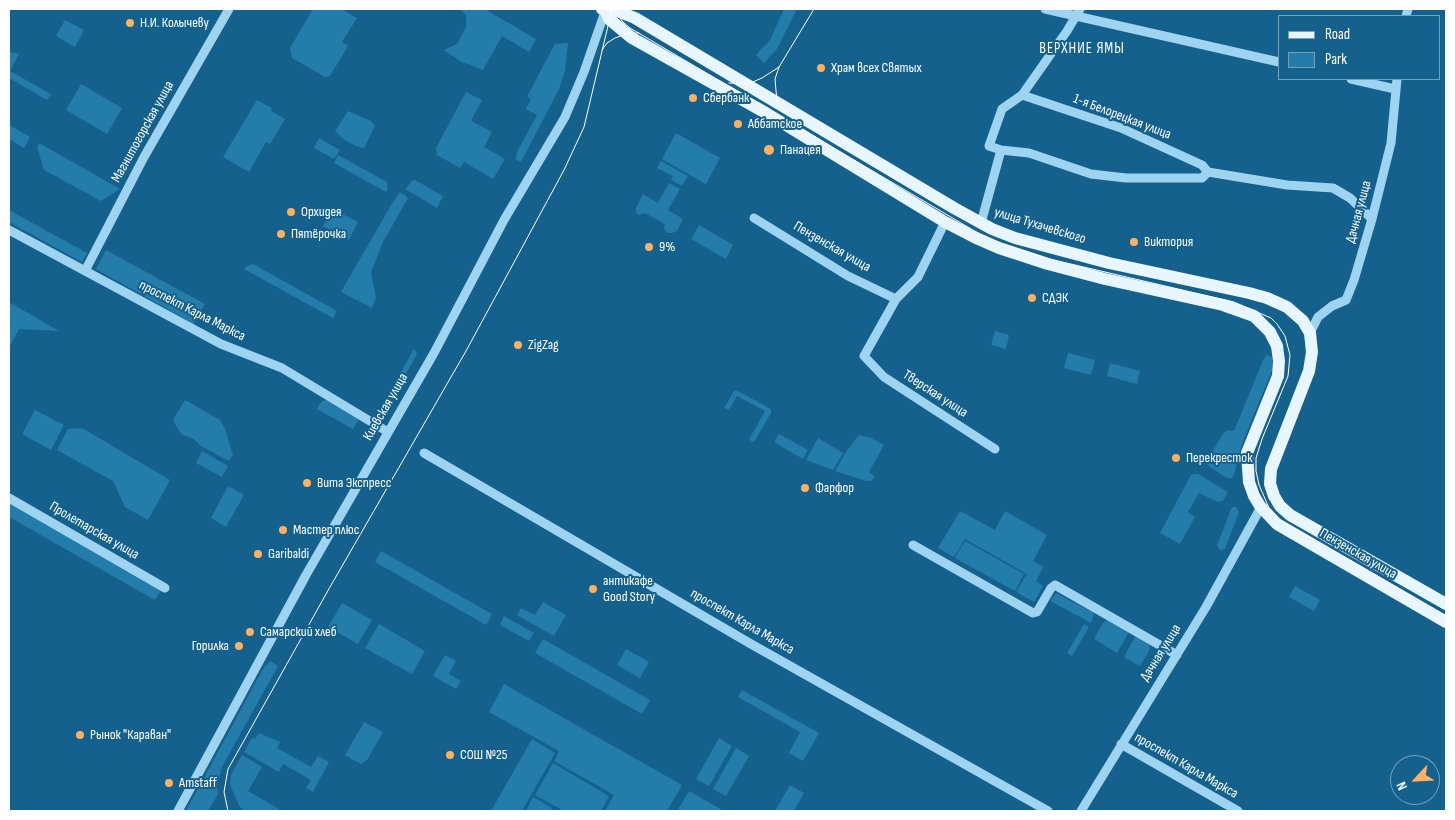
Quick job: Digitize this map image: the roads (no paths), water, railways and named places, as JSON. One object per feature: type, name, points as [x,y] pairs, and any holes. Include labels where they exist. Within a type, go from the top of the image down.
[{"type":"main road","points":[[605,9],[609,19],[632,38],[766,114],[945,222],[976,238],[1023,256],[1105,279],[1223,305],[1254,316],[1270,332],[1277,346],[1279,361],[1278,376],[1247,453],[1249,482],[1259,504],[1272,491],[1270,478],[1273,461],[1311,362],[1312,342],[1310,333]]},
{"type":"main road","name":"улица Тухачевского","points":[[605,9],[612,9],[635,18],[981,223],[1015,238],[1100,260],[1267,298],[1296,313],[1310,333]]},
{"type":"main road","name":"Пензенская улица","points":[[1272,491],[1280,506],[1290,515],[1446,604]]},
{"type":"main road","name":"Пензенская улица","points":[[1259,504],[1277,524],[1446,622]]},
{"type":"street","name":"Магнитогорская улица","points":[[86,271],[123,194],[229,9]]},
{"type":"street","name":"Киевская улица","points":[[178,811],[306,576],[448,327],[504,220],[565,117],[584,72],[605,9]]},
{"type":"street","points":[[1045,9],[1078,12],[1278,62]]},
{"type":"street","points":[[981,223],[1002,150],[989,146],[1002,108],[1022,95],[1068,31],[1078,12]]},
{"type":"street","points":[[1355,80],[1395,89]]},
{"type":"street","name":"Дачная улица","points":[[1310,333],[1318,318],[1332,306],[1346,300],[1354,280],[1391,143],[1396,80]]},
{"type":"street","name":"1-я Белорецкая улица","points":[[1022,95],[1121,128],[1202,165],[1208,172],[1287,185],[1333,188],[1350,198],[1372,219]]},
{"type":"street","name":"1-я Белорецкая улица","points":[[1002,150],[1029,153],[1091,174],[1126,178],[1202,178],[1208,172]]},
{"type":"street","name":"Пензенская улица","points":[[754,218],[848,276],[896,299]]},
{"type":"street","points":[[896,299],[918,277],[945,222]]},
{"type":"street","name":"проспект Карла Маркса","points":[[9,230],[221,344],[282,368],[388,432]]},
{"type":"street","name":"Тверская улица","points":[[896,299],[864,356],[884,377],[995,449]]},
{"type":"street","name":"проспект Карла Маркса","points":[[424,453],[751,644],[1048,811]]},
{"type":"street","name":"Пролетарская улица","points":[[9,498],[165,588]]},
{"type":"street","name":"Дачная улица","points":[[1081,811],[1206,607],[1259,504]]},
{"type":"street","points":[[913,545],[1033,612],[1037,612],[1050,588],[1055,586],[1177,655]]},
{"type":"street","name":"проспект Карла Маркса","points":[[1121,744],[1238,811]]},
{"type":"tram line","points":[[228,811],[224,792],[228,769],[466,351],[564,170],[584,127],[612,9]]},
{"type":"tram line","points":[[615,9],[622,21],[630,28],[978,233],[1001,244],[1045,258],[1234,302],[1271,318],[1285,336],[1290,355],[1288,376],[1256,458],[1259,485],[1269,508],[1280,520],[1446,616]]},
{"type":"tram line","points":[[787,114],[777,102],[775,79],[779,67],[814,9]]},
{"type":"tram line","points":[[602,50],[607,43],[615,38],[629,33],[639,33]]},
{"type":"tram line","points":[[729,83],[748,84],[779,67]]},
{"type":"place","name":"Н.И. Колычеву","points":[[130,23]]},
{"type":"place","name":"Храм всех Святых","points":[[821,68]]},
{"type":"place","name":"Сбербанк","points":[[693,98]]},
{"type":"place","name":"Аббатское","points":[[738,124]]},
{"type":"place","name":"Панацея","points":[[769,150]]},
{"type":"place","name":"Орхидея","points":[[291,212]]},
{"type":"place","name":"Пятёрочка","points":[[281,234]]},
{"type":"place","name":"Виктория","points":[[1134,242]]},
{"type":"place","name":"9%","points":[[649,247]]},
{"type":"place","name":"СДЭК","points":[[1032,298]]},
{"type":"place","name":"ZigZag","points":[[518,345]]},
{"type":"place","name":"Перекресток","points":[[1176,458]]},
{"type":"place","name":"Вита Экспресс","points":[[307,483]]},
{"type":"place","name":"Фарфор","points":[[805,488]]},
{"type":"place","name":"Мастер плюс","points":[[283,530]]},
{"type":"place","name":"Garibaldi","points":[[258,554]]},
{"type":"place","name":"антикафе Good Story","points":[[593,589]]},
{"type":"place","name":"Самарский хлеб","points":[[250,632]]},
{"type":"place","name":"Горилка","points":[[239,646]]},
{"type":"place","name":"Рынок \"Караван\"","points":[[80,735]]},
{"type":"place","name":"СОШ №25","points":[[450,755]]},
{"type":"place","name":"Amstaff","points":[[169,783]]},
{"type":"district","name":"ВЕРХНИЕ ЯМЫ","points":[[1082,49]]}]
